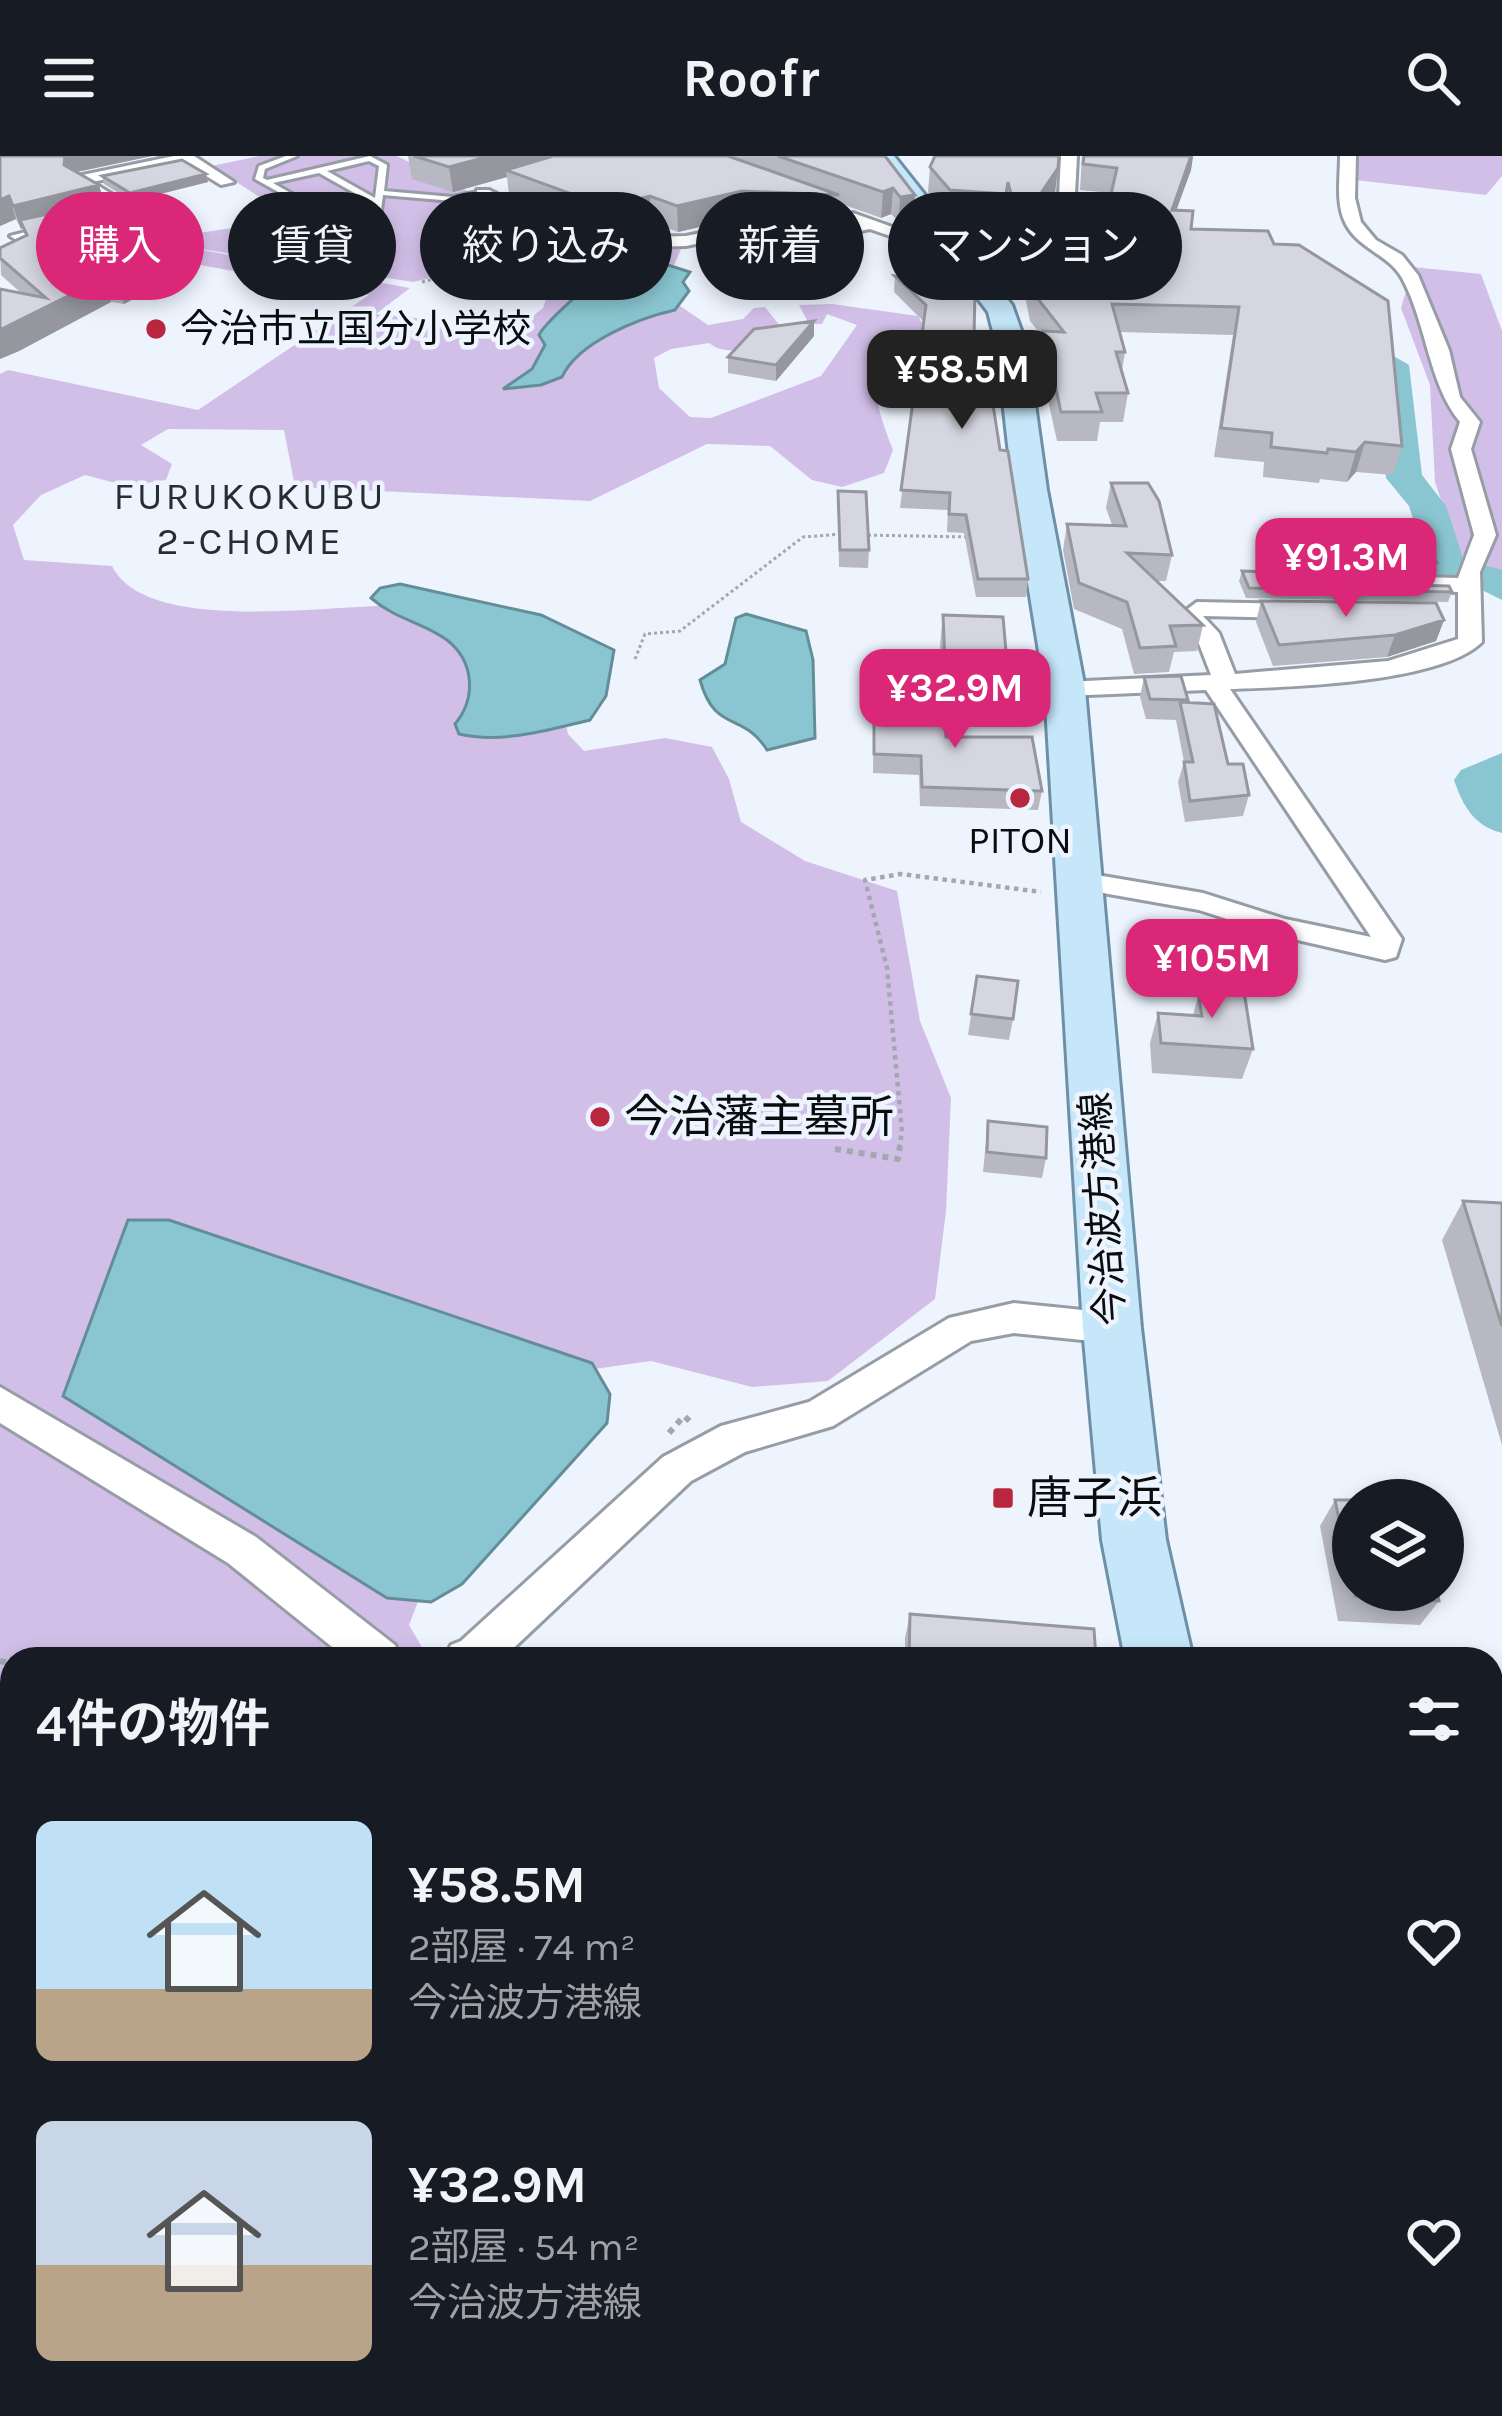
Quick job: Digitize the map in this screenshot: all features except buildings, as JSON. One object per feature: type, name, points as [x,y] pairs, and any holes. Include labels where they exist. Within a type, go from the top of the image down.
[{"type":"main road","name":"今治波方港線","points":[[882,156],[911,192]]},
{"type":"main road","name":"今治波方港線","points":[[994,300],[1012,347],[1065,689],[1112,1328],[1134,1540],[1156,1647]]},
{"type":"street","points":[[1067,192],[1069,156]]},
{"type":"street","points":[[1065,689],[1327,675],[1454,653],[1470,643],[1457,614],[1469,572],[1494,542],[1461,448],[1470,422],[1450,398],[1451,379],[1436,349],[1423,300],[1402,265],[1365,243],[1350,216],[1348,156]]},
{"type":"street","points":[[190,160],[226,182]]},
{"type":"street","points":[[98,192],[78,180],[190,160],[219,160]]},
{"type":"street","points":[[487,192],[505,187]]},
{"type":"street","points":[[864,221],[888,230]]},
{"type":"street","points":[[672,242],[760,226],[830,232],[872,224]]},
{"type":"street","points":[[23,228],[36,225]]},
{"type":"street","points":[[1308,581],[1469,585]]},
{"type":"street","points":[[1080,889],[1202,902],[1280,927],[1385,950],[1387,938],[1219,682],[1207,633],[1189,617],[1197,609],[1333,612]]},
{"type":"street","points":[[485,1647],[677,1469],[735,1438],[819,1415],[962,1328],[1014,1318],[1112,1328]]},
{"type":"street","points":[[0,1403],[242,1550],[365,1647]]},
{"type":"lane","points":[[281,192],[259,179],[262,168],[292,156],[367,192]]},
{"type":"lane","points":[[265,184],[367,157],[383,165],[381,192]]},
{"type":"path","points":[[635,659],[645,634],[680,631],[803,537],[1039,539]]},
{"type":"path","points":[[835,1149],[898,1159],[902,1132],[887,968],[865,880],[901,874],[1080,889]]},
{"type":"shaded area","points":[[259,156],[397,156],[469,192],[420,192],[420,280],[396,279],[396,192],[252,192],[212,166]]},
{"type":"shaded area","points":[[1355,156],[1502,156],[1502,176],[1486,195],[1355,180]]},
{"type":"shaded area","points":[[228,229],[228,253],[204,249],[204,232]]},
{"type":"shaded area","points":[[672,249],[681,249],[672,270]]},
{"type":"shaded area","points":[[204,250],[228,255],[228,270],[204,266]]},
{"type":"shaded area","points":[[1413,267],[1481,274],[1502,331],[1502,571],[1459,554],[1435,482],[1430,385],[1401,308]]},
{"type":"shaded area","points":[[396,285],[410,288],[396,299]]},
{"type":"shaded area","points":[[362,300],[394,300],[376,314],[518,328],[543,308],[546,300],[671,300],[708,325],[743,319],[754,308],[765,307],[789,337],[737,350],[709,343],[671,349],[654,358],[659,388],[690,417],[711,418],[821,376],[857,325],[827,314],[822,324],[809,324],[799,305],[832,304],[918,316],[925,328],[892,355],[878,380],[879,410],[893,450],[884,473],[842,487],[812,480],[770,446],[707,444],[590,501],[295,487],[284,430],[168,429],[141,445],[172,464],[166,480],[127,486],[85,475],[41,495],[13,525],[24,560],[112,566],[133,589],[166,603],[208,610],[432,609],[553,669],[568,734],[584,751],[665,738],[712,747],[729,779],[741,822],[805,861],[897,891],[920,1021],[951,1098],[946,1211],[935,1299],[828,1381],[752,1387],[651,1361],[502,1382],[409,1625],[422,1647],[0,1647],[0,374],[8,370],[198,410]]},
{"type":"water","points":[[672,266],[690,272],[683,282],[689,291],[675,310],[628,325],[595,343],[562,377],[541,385],[503,389],[532,369],[545,345],[539,335],[572,300],[672,300]]},
{"type":"water","points":[[400,584],[541,615],[614,650],[606,696],[590,720],[508,737],[459,734],[455,724],[469,692],[463,659],[438,634],[371,598],[380,588]]},
{"type":"water","points":[[746,614],[806,631],[813,660],[815,738],[767,750],[749,730],[721,716],[706,697],[700,680],[725,664],[736,618]]},
{"type":"water","points":[[128,1220],[169,1220],[592,1363],[610,1394],[607,1423],[462,1584],[431,1602],[387,1598],[63,1396]]},
{"type":"waterway","points":[[1392,365],[1404,478],[1433,517],[1444,565],[1482,575],[1502,588]]},
{"type":"waterway","points":[[1502,767],[1477,780],[1486,803],[1502,819]]},
{"type":"place","name":"今治市立国分小学校","points":[[156,329]]},
{"type":"place","name":"PITON","points":[[1020,798]]},
{"type":"place","name":"今治藩主墓所","points":[[600,1117]]},
{"type":"place","name":"唐子浜","points":[[1003,1498]]},
{"type":"district","name":"FURUKOKUBU 2-CHOME","points":[[250,518]]}]
